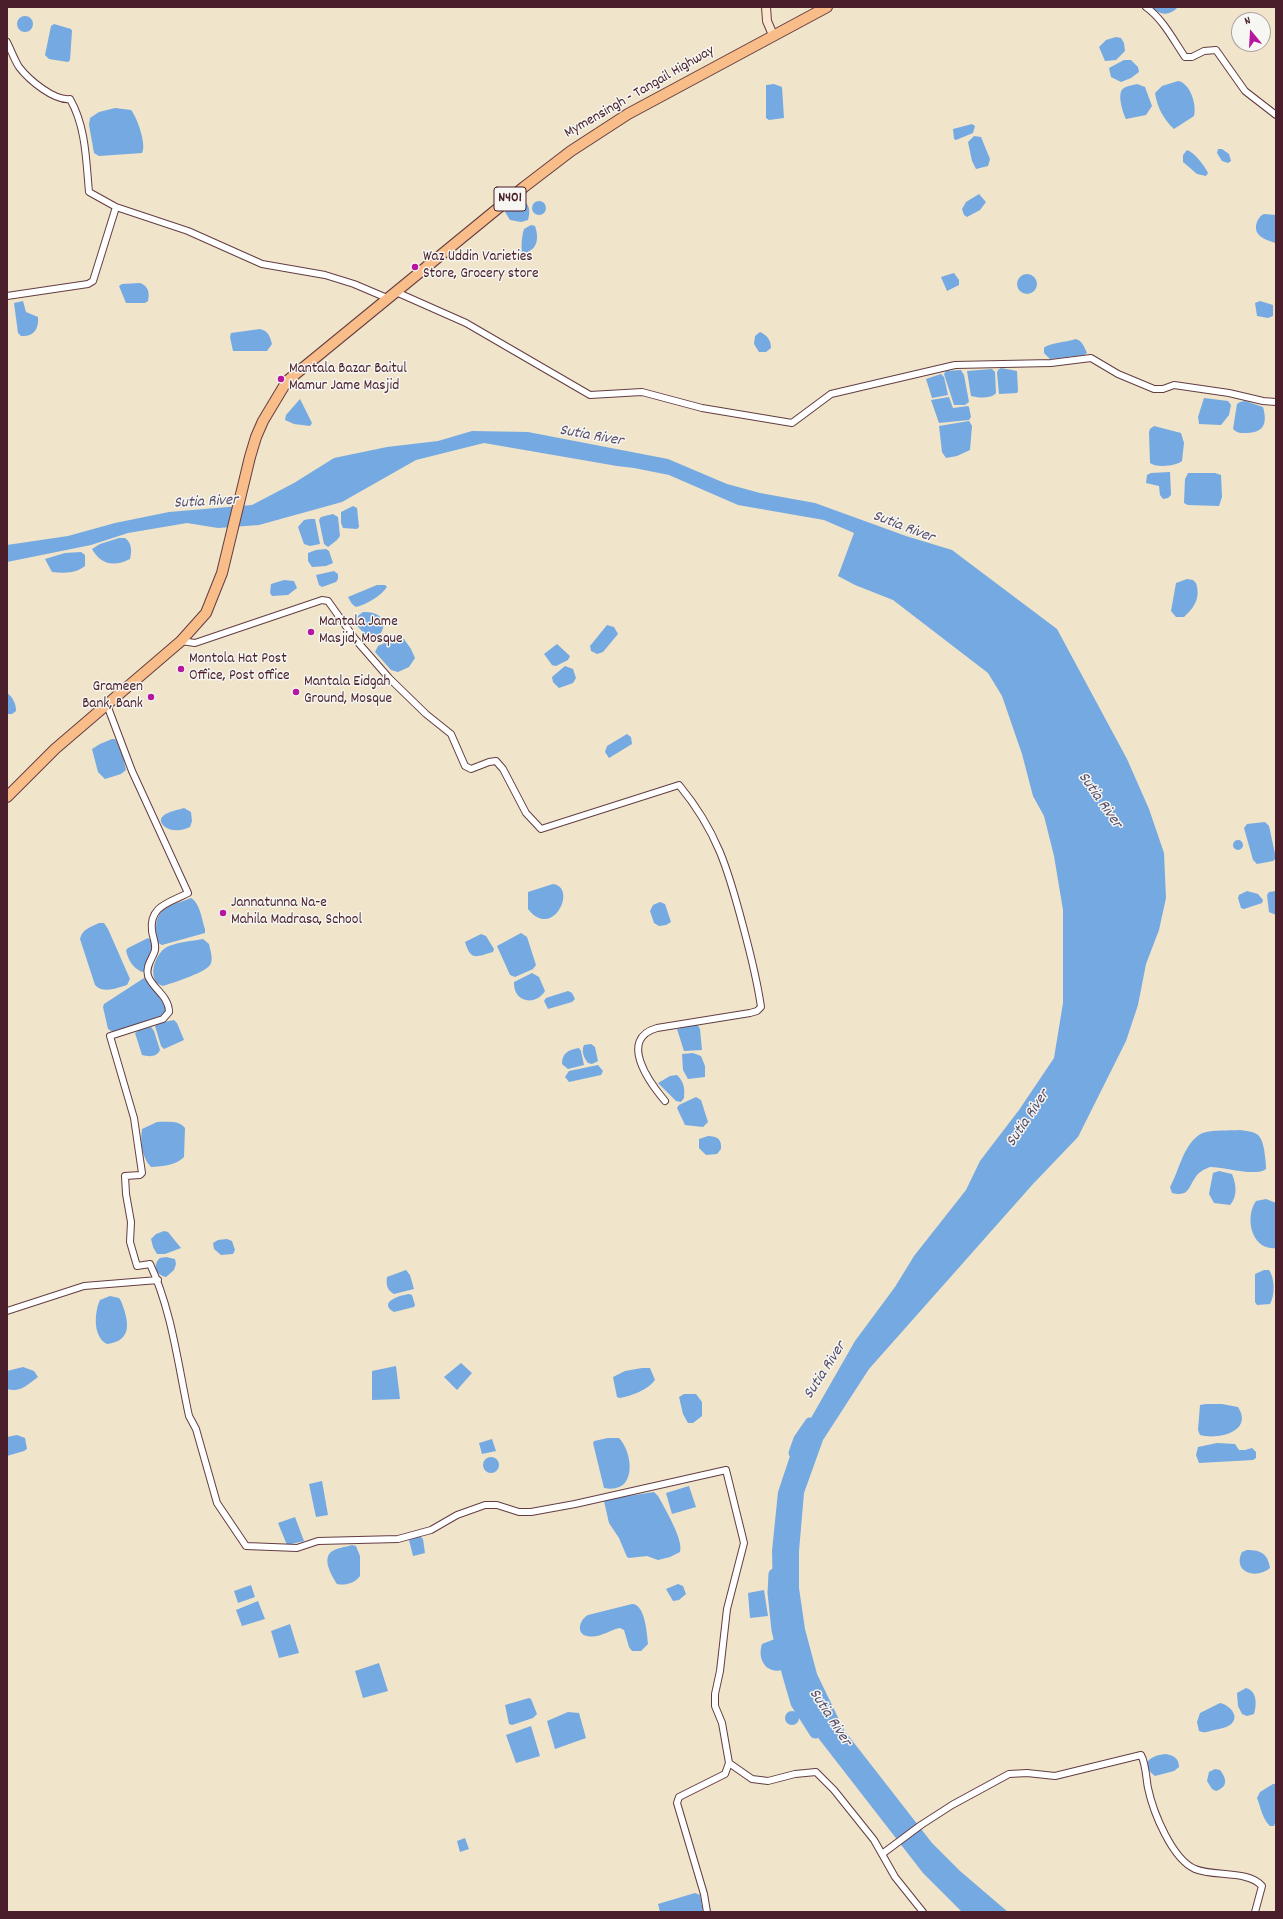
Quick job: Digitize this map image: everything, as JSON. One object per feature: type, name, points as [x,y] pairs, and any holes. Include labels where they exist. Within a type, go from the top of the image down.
[{"type":"highway","name":"Mymensingh - Tangail Highway","points":[[7,798],[55,748],[181,641],[206,613],[222,573],[250,457],[263,421],[287,381],[387,298],[571,151],[628,114],[827,7]]},
{"type":"main road","points":[[766,7],[767,21],[773,35]]},
{"type":"street","points":[[1146,7],[1152,11],[1167,30],[1185,57],[1192,57],[1204,51],[1216,50],[1245,90],[1276,116]]},
{"type":"street","points":[[7,42],[18,65],[27,77],[61,99],[70,99],[85,141],[89,192],[116,207],[188,231],[262,264],[325,275],[354,284],[387,298]]},
{"type":"street","points":[[7,296],[88,284],[93,281],[116,207]]},
{"type":"street","points":[[396,292],[466,323],[590,395],[642,392],[702,408],[792,423],[831,394],[955,365],[1051,363],[1091,358],[1118,374],[1154,389],[1163,389],[1174,385],[1276,402]]},
{"type":"street","points":[[181,641],[195,643],[322,600],[328,601],[355,639],[389,678],[426,714],[451,734],[465,766],[471,769],[496,761],[503,769],[526,813],[541,829],[679,785],[697,807],[712,834],[730,874],[753,964],[761,1006],[757,1011],[750,1013],[657,1028],[644,1033],[639,1039],[638,1054],[650,1082],[665,1101]]},
{"type":"street","points":[[107,705],[132,771],[188,893],[155,911],[151,919],[155,946],[154,956],[148,966],[148,976],[162,994],[169,1007],[169,1012],[163,1019],[110,1036],[134,1118],[141,1168],[140,1175],[125,1176],[126,1194],[131,1222],[130,1242],[137,1266],[150,1264],[158,1280],[169,1318],[189,1416],[196,1429],[217,1503],[246,1546],[297,1548],[318,1541],[398,1539],[431,1530],[457,1515],[485,1505],[497,1505],[519,1512],[531,1512],[575,1504],[726,1470],[744,1543],[727,1609],[720,1671],[714,1694],[715,1706],[722,1723],[729,1763],[725,1774],[679,1798],[677,1803],[704,1894],[707,1912]]},
{"type":"street","points":[[7,1311],[30,1305],[84,1286],[158,1280]]},
{"type":"street","points":[[882,1854],[921,1824],[952,1805],[1009,1774],[1028,1773],[1055,1776],[1140,1756],[1148,1790],[1164,1834],[1184,1861],[1194,1869],[1209,1873],[1239,1876],[1259,1882],[1262,1886],[1254,1912]]},
{"type":"street","points":[[729,1763],[752,1779],[768,1781],[795,1774],[816,1772],[834,1790],[874,1840],[896,1877],[923,1912]]},
{"type":"water","points":[[1152,7],[1178,7],[1172,12],[1165,14],[1158,12]]},
{"type":"water","points":[[25,16],[31,18],[33,24],[31,30],[25,32],[19,30],[17,24],[19,18]]},
{"type":"water","points":[[54,24],[71,29],[72,31],[70,60],[68,62],[49,59],[45,55],[51,26]]},
{"type":"water","points":[[1116,37],[1121,38],[1124,43],[1125,51],[1116,60],[1105,61],[1099,47],[1106,40]]},
{"type":"water","points":[[1124,60],[1131,60],[1138,67],[1139,72],[1131,78],[1121,82],[1111,77],[1109,68]]},
{"type":"water","points":[[1178,81],[1186,86],[1192,95],[1195,111],[1194,116],[1174,129],[1167,122],[1162,113],[1157,103],[1155,93],[1162,86]]},
{"type":"water","points":[[774,84],[782,87],[784,118],[769,120],[766,118],[766,85]]},
{"type":"water","points":[[1137,84],[1145,87],[1152,106],[1146,115],[1126,119],[1120,98],[1122,90],[1128,86]]},
{"type":"water","points":[[115,108],[131,110],[142,138],[142,153],[99,156],[94,153],[89,125],[90,118],[99,112]]},
{"type":"water","points":[[972,124],[975,126],[973,133],[956,140],[954,139],[953,129]]},
{"type":"water","points":[[974,136],[981,137],[990,159],[988,166],[976,169],[972,161],[968,142]]},
{"type":"water","points":[[1218,149],[1222,149],[1229,154],[1231,161],[1228,163],[1222,161],[1217,153]]},
{"type":"water","points":[[1187,150],[1196,156],[1202,163],[1208,173],[1206,176],[1197,174],[1183,162],[1183,155]]},
{"type":"water","points":[[979,194],[986,202],[980,210],[967,217],[964,215],[962,209],[966,202]]},
{"type":"water","points":[[521,199],[529,207],[528,220],[521,222],[510,220],[505,212],[511,205]]},
{"type":"water","points":[[536,201],[542,201],[546,205],[546,211],[542,215],[536,215],[532,211],[532,205]]},
{"type":"water","points":[[1264,214],[1276,215],[1276,243],[1260,236],[1256,230],[1257,222]]},
{"type":"water","points":[[531,225],[535,226],[537,239],[533,249],[525,253],[522,252],[523,231]]},
{"type":"water","points":[[954,273],[959,280],[959,285],[947,291],[941,277]]},
{"type":"water","points":[[1027,274],[1034,277],[1037,284],[1034,291],[1027,294],[1020,291],[1017,284],[1020,277]]},
{"type":"water","points":[[140,283],[148,290],[148,301],[145,303],[126,303],[119,286],[122,284]]},
{"type":"water","points":[[23,301],[26,312],[38,317],[38,322],[36,329],[32,334],[21,336],[18,333],[14,303]]},
{"type":"water","points":[[1260,301],[1273,305],[1273,316],[1268,318],[1257,316],[1255,303]]},
{"type":"water","points":[[260,329],[267,333],[272,344],[267,351],[233,351],[230,337],[231,333]]},
{"type":"water","points":[[760,332],[767,336],[770,343],[771,348],[766,352],[759,352],[754,344],[755,336]]},
{"type":"water","points":[[1076,339],[1081,342],[1085,348],[1087,353],[1084,355],[1050,359],[1044,353],[1044,348],[1046,346]]},
{"type":"water","points":[[1001,368],[1017,371],[1017,393],[999,394],[997,373]]},
{"type":"water","points":[[992,369],[995,372],[996,393],[988,397],[981,398],[971,396],[967,371]]},
{"type":"water","points":[[961,370],[964,375],[969,402],[965,405],[954,405],[944,374],[946,371]]},
{"type":"water","points":[[941,374],[944,377],[948,395],[932,398],[926,379]]},
{"type":"water","points":[[949,397],[953,408],[969,407],[971,417],[969,420],[939,423],[931,400]]},
{"type":"water","points":[[1204,398],[1228,401],[1231,405],[1229,415],[1221,425],[1199,424],[1198,417]]},
{"type":"water","points":[[300,399],[312,423],[310,426],[294,424],[285,420],[286,415]]},
{"type":"water","points":[[1245,401],[1263,407],[1265,419],[1263,427],[1260,430],[1251,433],[1240,433],[1233,429],[1237,404]]},
{"type":"water","points":[[969,421],[972,426],[970,450],[957,456],[946,458],[942,452],[939,426]]},
{"type":"water","points":[[1154,426],[1181,433],[1184,443],[1182,461],[1166,466],[1157,466],[1150,463],[1149,432]]},
{"type":"water","points":[[472,431],[528,432],[668,459],[727,484],[760,493],[815,503],[906,536],[952,550],[1057,629],[1127,759],[1149,809],[1164,853],[1166,898],[1159,930],[1146,964],[1138,1005],[1126,1041],[1078,1137],[1033,1184],[869,1369],[823,1440],[804,1493],[799,1551],[799,1588],[805,1629],[817,1674],[844,1730],[932,1843],[960,1871],[1008,1912],[962,1912],[923,1873],[819,1739],[799,1706],[790,1685],[773,1593],[772,1551],[778,1492],[791,1453],[855,1341],[895,1287],[914,1256],[966,1190],[980,1161],[1019,1110],[1054,1058],[1063,1003],[1063,910],[1054,856],[1044,816],[1033,796],[1022,754],[1002,696],[988,673],[893,600],[855,585],[838,576],[854,533],[824,520],[738,505],[669,475],[484,443],[416,460],[342,502],[259,525],[218,528],[187,523],[128,533],[91,545],[7,562],[7,545],[68,536],[115,523],[169,512],[252,505],[294,483],[334,458],[387,447],[438,441]]},
{"type":"water","points":[[1170,472],[1171,495],[1168,498],[1163,499],[1160,495],[1159,486],[1146,483],[1147,475],[1151,473]]},
{"type":"water","points":[[1188,473],[1215,473],[1221,475],[1222,497],[1219,506],[1188,505],[1184,503],[1185,479]]},
{"type":"water","points":[[353,506],[357,508],[359,527],[357,529],[343,528],[341,523],[341,512]]},
{"type":"water","points":[[333,514],[338,517],[340,536],[328,547],[324,544],[319,520],[321,517]]},
{"type":"water","points":[[315,519],[320,544],[310,546],[304,544],[298,527],[304,520]]},
{"type":"water","points":[[119,538],[125,538],[131,547],[130,559],[124,562],[113,564],[108,563],[99,558],[92,549],[100,544]]},
{"type":"water","points":[[326,549],[329,551],[333,563],[326,566],[312,567],[308,561],[308,553]]},
{"type":"water","points":[[81,552],[85,555],[85,566],[73,572],[52,572],[45,559],[65,553]]},
{"type":"water","points":[[334,571],[338,574],[338,579],[336,582],[322,587],[319,585],[316,575]]},
{"type":"water","points":[[1187,579],[1193,580],[1196,583],[1198,593],[1196,602],[1184,617],[1176,617],[1171,611],[1176,583]]},
{"type":"water","points":[[284,580],[294,581],[297,588],[288,595],[272,596],[270,593],[271,584]]},
{"type":"water","points":[[377,585],[385,585],[387,587],[365,604],[356,607],[352,604],[348,597]]},
{"type":"water","points":[[363,612],[375,614],[382,620],[383,628],[376,639],[369,638],[358,627],[355,618]]},
{"type":"water","points":[[607,625],[614,627],[618,634],[603,652],[597,654],[591,651],[590,646]]},
{"type":"water","points":[[393,639],[404,639],[415,658],[409,667],[398,672],[391,670],[375,652],[378,646]]},
{"type":"water","points":[[557,644],[570,656],[568,660],[556,666],[552,665],[544,654]]},
{"type":"water","points":[[565,666],[573,669],[576,678],[573,683],[559,688],[553,682],[552,677]]},
{"type":"water","points":[[7,693],[14,701],[16,711],[12,714],[7,714]]},
{"type":"water","points":[[627,734],[631,737],[632,744],[609,758],[605,752],[607,746]]},
{"type":"water","points":[[115,739],[121,748],[126,770],[121,774],[105,779],[98,772],[92,749]]},
{"type":"water","points":[[184,808],[191,812],[192,821],[190,827],[174,830],[169,829],[162,824],[161,819],[165,814]]},
{"type":"water","points":[[1265,822],[1269,826],[1276,858],[1273,861],[1257,864],[1253,860],[1244,828],[1247,824]]},
{"type":"water","points":[[1236,840],[1240,840],[1242,841],[1242,849],[1236,850],[1233,847],[1233,843]]},
{"type":"water","points":[[553,884],[560,887],[563,894],[563,902],[559,910],[553,916],[546,919],[537,917],[528,909],[528,892]]},
{"type":"water","points":[[1247,891],[1258,894],[1263,900],[1262,903],[1244,909],[1241,908],[1238,898],[1239,895]]},
{"type":"water","points":[[1276,891],[1276,915],[1269,912],[1267,895],[1269,892]]},
{"type":"water","points":[[191,898],[199,908],[205,933],[162,945],[160,944],[157,940],[156,923],[161,912],[171,905]]},
{"type":"water","points":[[660,902],[665,904],[671,922],[666,925],[659,926],[654,923],[650,911],[653,905]]},
{"type":"water","points":[[99,923],[104,923],[108,929],[130,979],[127,985],[106,990],[98,988],[95,985],[80,939],[85,931]]},
{"type":"water","points":[[521,933],[527,937],[536,965],[533,969],[515,977],[510,975],[497,946]]},
{"type":"water","points":[[481,934],[486,936],[494,949],[493,952],[474,956],[469,952],[465,942]]},
{"type":"water","points":[[148,938],[152,941],[151,956],[144,971],[142,972],[131,963],[126,950]]},
{"type":"water","points":[[203,939],[209,944],[211,951],[212,961],[209,966],[190,977],[163,986],[158,983],[154,978],[154,966],[156,960],[164,949],[169,946]]},
{"type":"water","points":[[532,973],[539,977],[545,991],[536,999],[526,1000],[517,994],[514,982]]},
{"type":"water","points":[[144,978],[150,982],[167,1010],[163,1015],[113,1032],[108,1029],[103,1007],[104,1004]]},
{"type":"water","points":[[568,991],[572,993],[575,999],[572,1002],[548,1009],[544,1001],[546,998]]},
{"type":"water","points":[[174,1020],[177,1023],[184,1040],[164,1049],[161,1046],[155,1026],[159,1023]]},
{"type":"water","points":[[697,1024],[700,1029],[702,1050],[684,1051],[677,1029]]},
{"type":"water","points":[[151,1027],[154,1031],[160,1050],[157,1054],[152,1056],[142,1055],[135,1033],[139,1030]]},
{"type":"water","points":[[591,1044],[595,1047],[598,1061],[592,1064],[588,1063],[583,1052],[584,1045]]},
{"type":"water","points":[[579,1048],[584,1065],[568,1069],[562,1064],[564,1055],[569,1051]]},
{"type":"water","points":[[693,1053],[701,1056],[705,1066],[705,1077],[688,1079],[683,1070],[682,1054]]},
{"type":"water","points":[[598,1065],[603,1071],[601,1075],[569,1082],[565,1077],[569,1071]]},
{"type":"water","points":[[677,1075],[683,1083],[684,1088],[684,1098],[681,1102],[676,1101],[658,1083],[670,1076]]},
{"type":"water","points":[[696,1097],[701,1100],[708,1122],[703,1127],[685,1125],[677,1108],[679,1105]]},
{"type":"water","points":[[157,1122],[176,1123],[185,1128],[184,1157],[173,1164],[151,1167],[142,1150],[142,1129]]},
{"type":"water","points":[[1239,1130],[1253,1132],[1259,1136],[1263,1143],[1266,1169],[1248,1172],[1210,1167],[1198,1174],[1185,1193],[1172,1193],[1170,1187],[1185,1152],[1199,1135],[1207,1132]]},
{"type":"water","points":[[708,1136],[716,1137],[720,1140],[721,1149],[717,1154],[706,1155],[699,1148],[699,1139]]},
{"type":"water","points":[[1219,1171],[1232,1174],[1235,1194],[1230,1205],[1214,1203],[1209,1194],[1213,1173]]},
{"type":"water","points":[[1266,1199],[1276,1203],[1276,1248],[1268,1248],[1261,1244],[1252,1232],[1252,1208],[1256,1201]]},
{"type":"water","points":[[164,1231],[168,1232],[181,1248],[165,1254],[157,1254],[151,1239],[156,1234]]},
{"type":"water","points":[[227,1239],[232,1241],[235,1250],[233,1254],[221,1255],[214,1249],[213,1243],[218,1240]]},
{"type":"water","points":[[166,1257],[175,1259],[176,1264],[174,1270],[166,1277],[158,1272],[156,1269],[156,1264],[160,1258]]},
{"type":"water","points":[[406,1270],[410,1275],[414,1289],[394,1294],[388,1287],[387,1277]]},
{"type":"water","points":[[1264,1270],[1269,1270],[1271,1273],[1274,1287],[1272,1301],[1270,1304],[1257,1305],[1255,1302],[1255,1274]]},
{"type":"water","points":[[409,1294],[412,1295],[415,1305],[414,1307],[394,1312],[389,1308],[389,1302],[396,1297]]},
{"type":"water","points":[[110,1296],[119,1298],[121,1301],[126,1316],[127,1329],[121,1339],[107,1344],[102,1341],[99,1336],[96,1318],[100,1300]]},
{"type":"water","points":[[461,1363],[472,1373],[457,1390],[444,1377]]},
{"type":"water","points":[[396,1366],[400,1399],[372,1400],[372,1371]]},
{"type":"water","points":[[23,1367],[34,1371],[38,1377],[20,1389],[7,1389],[7,1371]]},
{"type":"water","points":[[650,1368],[655,1380],[652,1384],[644,1390],[634,1394],[620,1398],[617,1397],[613,1377],[625,1371]]},
{"type":"water","points":[[684,1394],[696,1394],[702,1402],[702,1416],[693,1423],[688,1423],[683,1414],[679,1397]]},
{"type":"water","points":[[1222,1404],[1238,1407],[1242,1416],[1241,1423],[1237,1428],[1224,1435],[1200,1435],[1198,1430],[1200,1405]]},
{"type":"water","points":[[17,1435],[25,1438],[27,1449],[7,1456],[7,1437]]},
{"type":"water","points":[[608,1438],[619,1438],[624,1444],[629,1462],[630,1471],[627,1479],[623,1485],[615,1488],[604,1488],[593,1443],[594,1441]]},
{"type":"water","points":[[492,1439],[496,1451],[482,1454],[479,1443]]},
{"type":"water","points":[[1217,1443],[1235,1444],[1239,1450],[1252,1448],[1256,1452],[1256,1458],[1253,1460],[1199,1463],[1196,1455],[1198,1447]]},
{"type":"water","points":[[491,1457],[497,1459],[499,1465],[497,1471],[491,1473],[485,1471],[483,1465],[485,1459]]},
{"type":"water","points":[[322,1481],[328,1515],[316,1517],[309,1484]]},
{"type":"water","points":[[689,1486],[696,1507],[672,1514],[666,1493]]},
{"type":"water","points":[[654,1492],[669,1515],[679,1540],[680,1552],[670,1557],[658,1560],[647,1556],[629,1558],[627,1557],[619,1538],[609,1523],[604,1501]]},
{"type":"water","points":[[295,1517],[304,1541],[287,1545],[278,1523]]},
{"type":"water","points":[[420,1536],[423,1539],[425,1553],[413,1556],[409,1540]]},
{"type":"water","points":[[352,1545],[356,1546],[360,1556],[360,1576],[350,1583],[343,1585],[337,1584],[329,1568],[327,1559],[328,1555],[331,1552]]},
{"type":"water","points":[[1247,1550],[1260,1552],[1266,1556],[1270,1568],[1264,1572],[1258,1573],[1247,1572],[1243,1569],[1240,1565],[1240,1559],[1242,1552]]},
{"type":"water","points":[[678,1584],[683,1586],[686,1594],[679,1600],[673,1601],[666,1589]]},
{"type":"water","points":[[251,1585],[255,1597],[238,1603],[234,1591]]},
{"type":"water","points":[[764,1590],[768,1616],[750,1618],[748,1593]]},
{"type":"water","points":[[258,1601],[265,1619],[242,1626],[236,1610]]},
{"type":"water","points":[[632,1604],[636,1605],[640,1609],[643,1614],[646,1627],[648,1644],[641,1651],[632,1651],[629,1647],[624,1630],[620,1628],[591,1637],[581,1633],[580,1627],[582,1620],[588,1615]]},
{"type":"water","points":[[290,1624],[299,1653],[279,1658],[271,1631]]},
{"type":"water","points":[[775,1639],[781,1644],[784,1667],[782,1670],[776,1671],[771,1670],[764,1664],[761,1655],[762,1644]]},
{"type":"water","points":[[379,1663],[388,1691],[363,1698],[355,1671]]},
{"type":"water","points":[[1246,1688],[1252,1692],[1256,1702],[1254,1714],[1247,1716],[1242,1714],[1238,1706],[1237,1693]]},
{"type":"water","points":[[529,1698],[531,1699],[537,1714],[533,1718],[512,1725],[509,1724],[505,1705]]},
{"type":"water","points":[[1220,1703],[1227,1706],[1233,1712],[1233,1722],[1222,1728],[1205,1732],[1199,1731],[1197,1722],[1200,1713]]},
{"type":"water","points":[[789,1711],[795,1711],[799,1715],[799,1721],[795,1725],[789,1725],[785,1721],[785,1715]]},
{"type":"water","points":[[568,1712],[579,1713],[586,1738],[555,1749],[547,1721]]},
{"type":"water","points":[[531,1726],[540,1756],[516,1763],[506,1735]]},
{"type":"water","points":[[1166,1754],[1176,1758],[1179,1767],[1174,1771],[1155,1776],[1147,1767],[1148,1760],[1156,1756]]},
{"type":"water","points":[[1215,1769],[1220,1770],[1225,1780],[1223,1787],[1216,1791],[1212,1789],[1207,1781],[1209,1772]]},
{"type":"water","points":[[1273,1784],[1276,1784],[1276,1820],[1274,1826],[1270,1826],[1263,1816],[1257,1798],[1260,1792]]},
{"type":"water","points":[[465,1838],[469,1849],[460,1852],[457,1841]]},
{"type":"water","points":[[695,1893],[700,1895],[703,1912],[660,1912],[658,1904]]},
{"type":"waterway","name":"Sutia River","points":[[794,1453],[799,1439],[810,1423]]},
{"type":"waterway","name":"Sutia River","points":[[774,1574],[773,1593],[777,1630],[787,1672],[796,1703],[815,1733]]},
{"type":"place","name":"Waz Uddin Varieties Store, Grocery store","points":[[415,267]]},
{"type":"place","name":"Mantala Bazar Baitul Mamur Jame Masjid","points":[[281,379]]},
{"type":"place","name":"Mantala Jame Masjid, Mosque","points":[[311,632]]},
{"type":"place","name":"Montola Hat Post Office, Post office","points":[[181,669]]},
{"type":"place","name":"Mantala Eidgah Ground, Mosque","points":[[296,692]]},
{"type":"place","name":"Grameen Bank, Bank","points":[[151,697]]},
{"type":"place","name":"Jannatunna Na-e Mahila Madrasa, School","points":[[223,913]]}]
